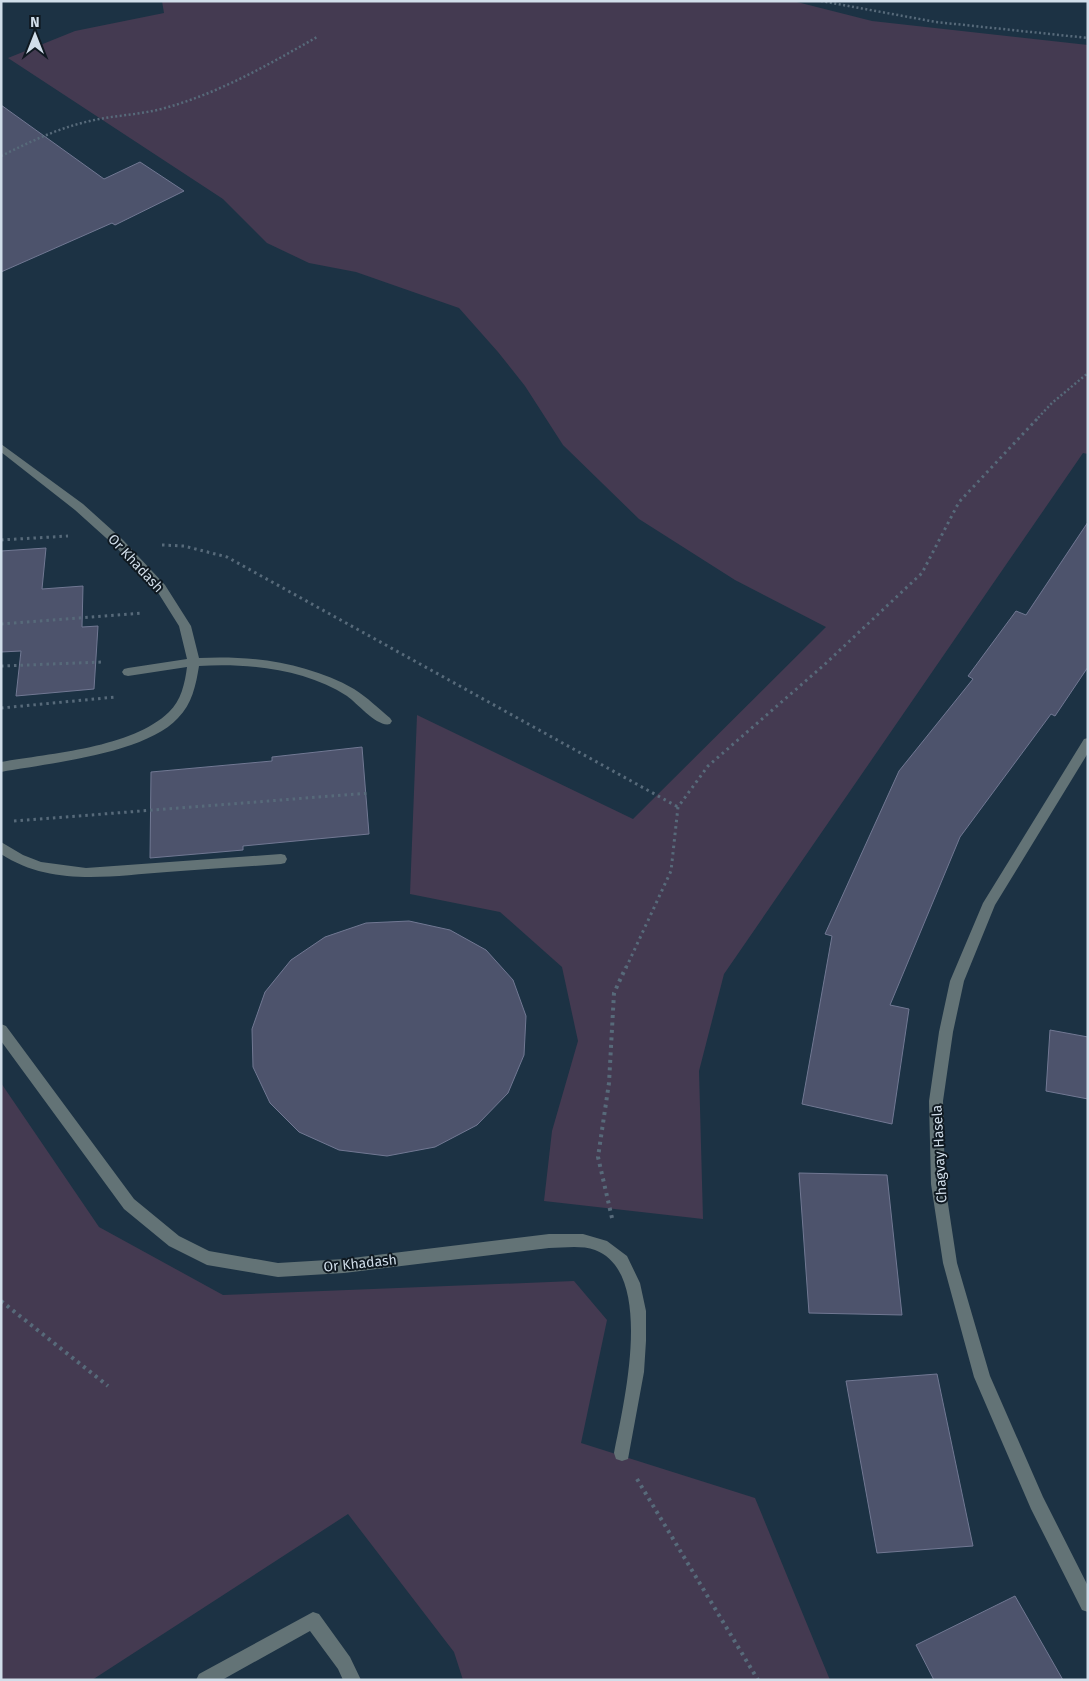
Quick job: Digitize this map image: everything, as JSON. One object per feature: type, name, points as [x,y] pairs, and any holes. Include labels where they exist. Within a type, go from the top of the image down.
[{"type":"street","name":"Or Khadash","points":[[1,447],[79,507],[119,542],[161,588],[185,626],[194,662],[190,689],[174,715],[150,732],[112,747],[1,767]]},
{"type":"street","points":[[128,672],[194,662],[232,660],[310,674],[351,693],[386,721]]},
{"type":"street","name":"Chagvay Hasela","points":[[1088,742],[989,903],[957,981],[946,1032],[936,1101],[938,1184],[950,1263],[982,1377],[1037,1503],[1088,1604]]},
{"type":"street","points":[[1,847],[19,859],[40,867],[86,873],[281,859]]},
{"type":"street","name":"Or Khadash","points":[[1,1030],[129,1204],[174,1241],[207,1258],[278,1270],[344,1266],[549,1241],[574,1241],[602,1245],[622,1260],[637,1294],[640,1345],[622,1453]]},
{"type":"street","points":[[205,1680],[313,1620],[344,1663],[352,1680]]},
{"type":"path","points":[[821,1],[936,22],[1088,38]]},
{"type":"path","points":[[1,156],[65,128],[91,121],[164,109],[188,101],[245,78],[317,37]]},
{"type":"path","points":[[622,1260],[598,1157],[609,1083],[614,993],[671,871],[678,807],[708,766],[824,665],[922,574],[959,502],[1052,402],[1088,373]]},
{"type":"path","points":[[1,540],[109,534]]},
{"type":"path","points":[[119,542],[184,546],[228,557],[678,807]]},
{"type":"path","points":[[1,624],[175,610]]},
{"type":"path","points":[[1,666],[110,662],[128,672],[126,687],[120,696],[1,708]]},
{"type":"path","points":[[11,821],[370,793]]},
{"type":"path","points":[[1,1300],[108,1386]]},
{"type":"path","points":[[622,1453],[758,1680]]},
{"type":"shaded area","points":[[162,1],[793,1],[872,21],[1088,45],[1088,454],[1083,453],[724,974],[699,1071],[703,1219],[544,1201],[552,1131],[578,1041],[562,967],[500,912],[410,894],[417,715],[633,819],[826,627],[735,580],[639,519],[563,445],[525,386],[459,308],[356,272],[309,263],[267,243],[223,199],[8,58],[75,31],[164,13]]},
{"type":"shaded area","points":[[1,1083],[99,1227],[223,1295],[574,1281],[607,1320],[581,1443],[755,1498],[830,1680],[463,1680],[454,1652],[348,1514],[92,1680],[1,1680]]},
{"type":"building","points":[[1,105],[104,179],[140,162],[184,191],[115,225],[112,223],[1,272]]},
{"type":"building","points":[[1088,522],[1088,667],[1055,716],[1051,714],[960,837],[890,1005],[909,1009],[892,1124],[802,1104],[832,936],[825,934],[899,771],[973,679],[968,676],[1016,611],[1026,615]]},
{"type":"building","points":[[46,548],[42,589],[83,586],[82,627],[98,626],[94,689],[16,696],[21,651],[1,652],[1,551]]},
{"type":"building","points":[[362,747],[369,834],[243,846],[243,850],[150,858],[151,772],[272,761],[272,757]]},
{"type":"building","points":[[409,921],[450,930],[486,950],[513,980],[526,1016],[524,1055],[508,1093],[477,1125],[435,1147],[387,1156],[339,1150],[299,1132],[270,1103],[253,1067],[252,1029],[265,992],[291,960],[325,937],[366,923]]},
{"type":"building","points":[[1050,1030],[1088,1037],[1088,1099],[1046,1091]]},
{"type":"building","points":[[799,1173],[887,1175],[902,1315],[809,1313]]},
{"type":"building","points":[[937,1374],[973,1546],[877,1553],[846,1381]]},
{"type":"building","points":[[1015,1596],[1063,1680],[934,1680],[916,1645]]}]
